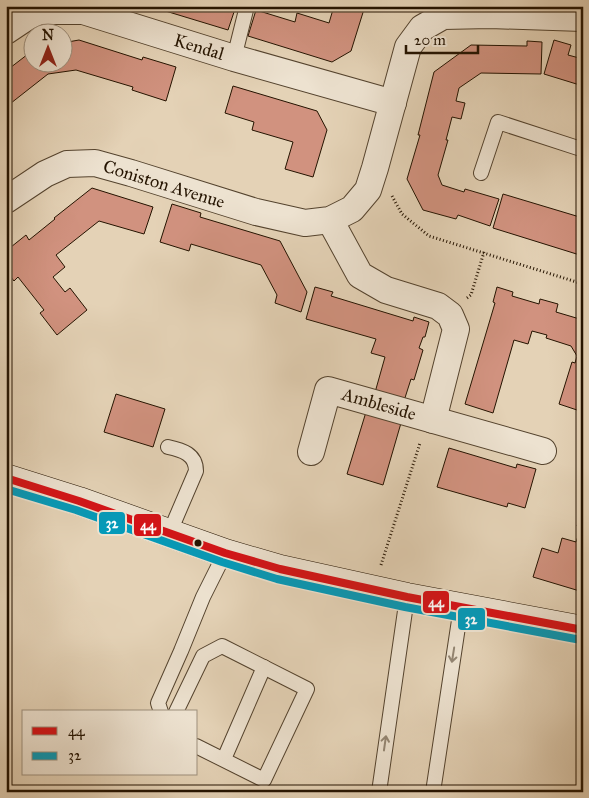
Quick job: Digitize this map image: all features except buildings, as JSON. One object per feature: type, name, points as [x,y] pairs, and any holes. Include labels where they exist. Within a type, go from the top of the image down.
[{"type":"street","name":"Kendal","points":[[7,29],[40,11],[83,11],[234,58],[393,103]]},
{"type":"street","points":[[450,315],[438,306],[386,290],[360,275],[330,220],[352,208],[368,190],[408,47],[422,28],[443,16],[583,18]]},
{"type":"street","name":"Coniston Avenue","points":[[6,200],[45,174],[67,164],[95,163],[256,212],[305,223],[330,220]]},
{"type":"street","name":"Ambleside","points":[[430,419],[456,329],[450,315]]},
{"type":"street","name":"Ambleside","points":[[311,452],[328,390],[543,451]]},
{"type":"street","points":[[6,478],[79,501],[225,554],[280,569],[406,597],[583,630]]},
{"type":"lane","points":[[234,58],[247,6]]},
{"type":"lane","points":[[481,173],[498,122],[582,147]]},
{"type":"lane","points":[[168,447],[183,451],[195,462],[196,467],[169,534]]},
{"type":"lane","points":[[160,710],[158,703],[203,597],[225,554]]},
{"type":"lane","points":[[378,792],[406,597]]},
{"type":"lane","points":[[433,792],[461,607]]},
{"type":"lane","points":[[177,710],[203,656],[222,646],[307,688],[264,780],[198,747]]},
{"type":"lane","points":[[224,759],[264,667]]},
{"type":"path","points":[[375,168],[402,214],[429,236],[583,284]]},
{"type":"path","points":[[450,315],[471,295],[484,252]]},
{"type":"path","points":[[373,590],[430,419]]},
{"type":"transit line","name":"44","points":[[6,478],[79,501],[225,553],[280,569],[407,597],[583,630]]},
{"type":"transit line","name":"32","points":[[6,489],[76,510],[222,562],[277,579],[405,607],[581,640]]}]
